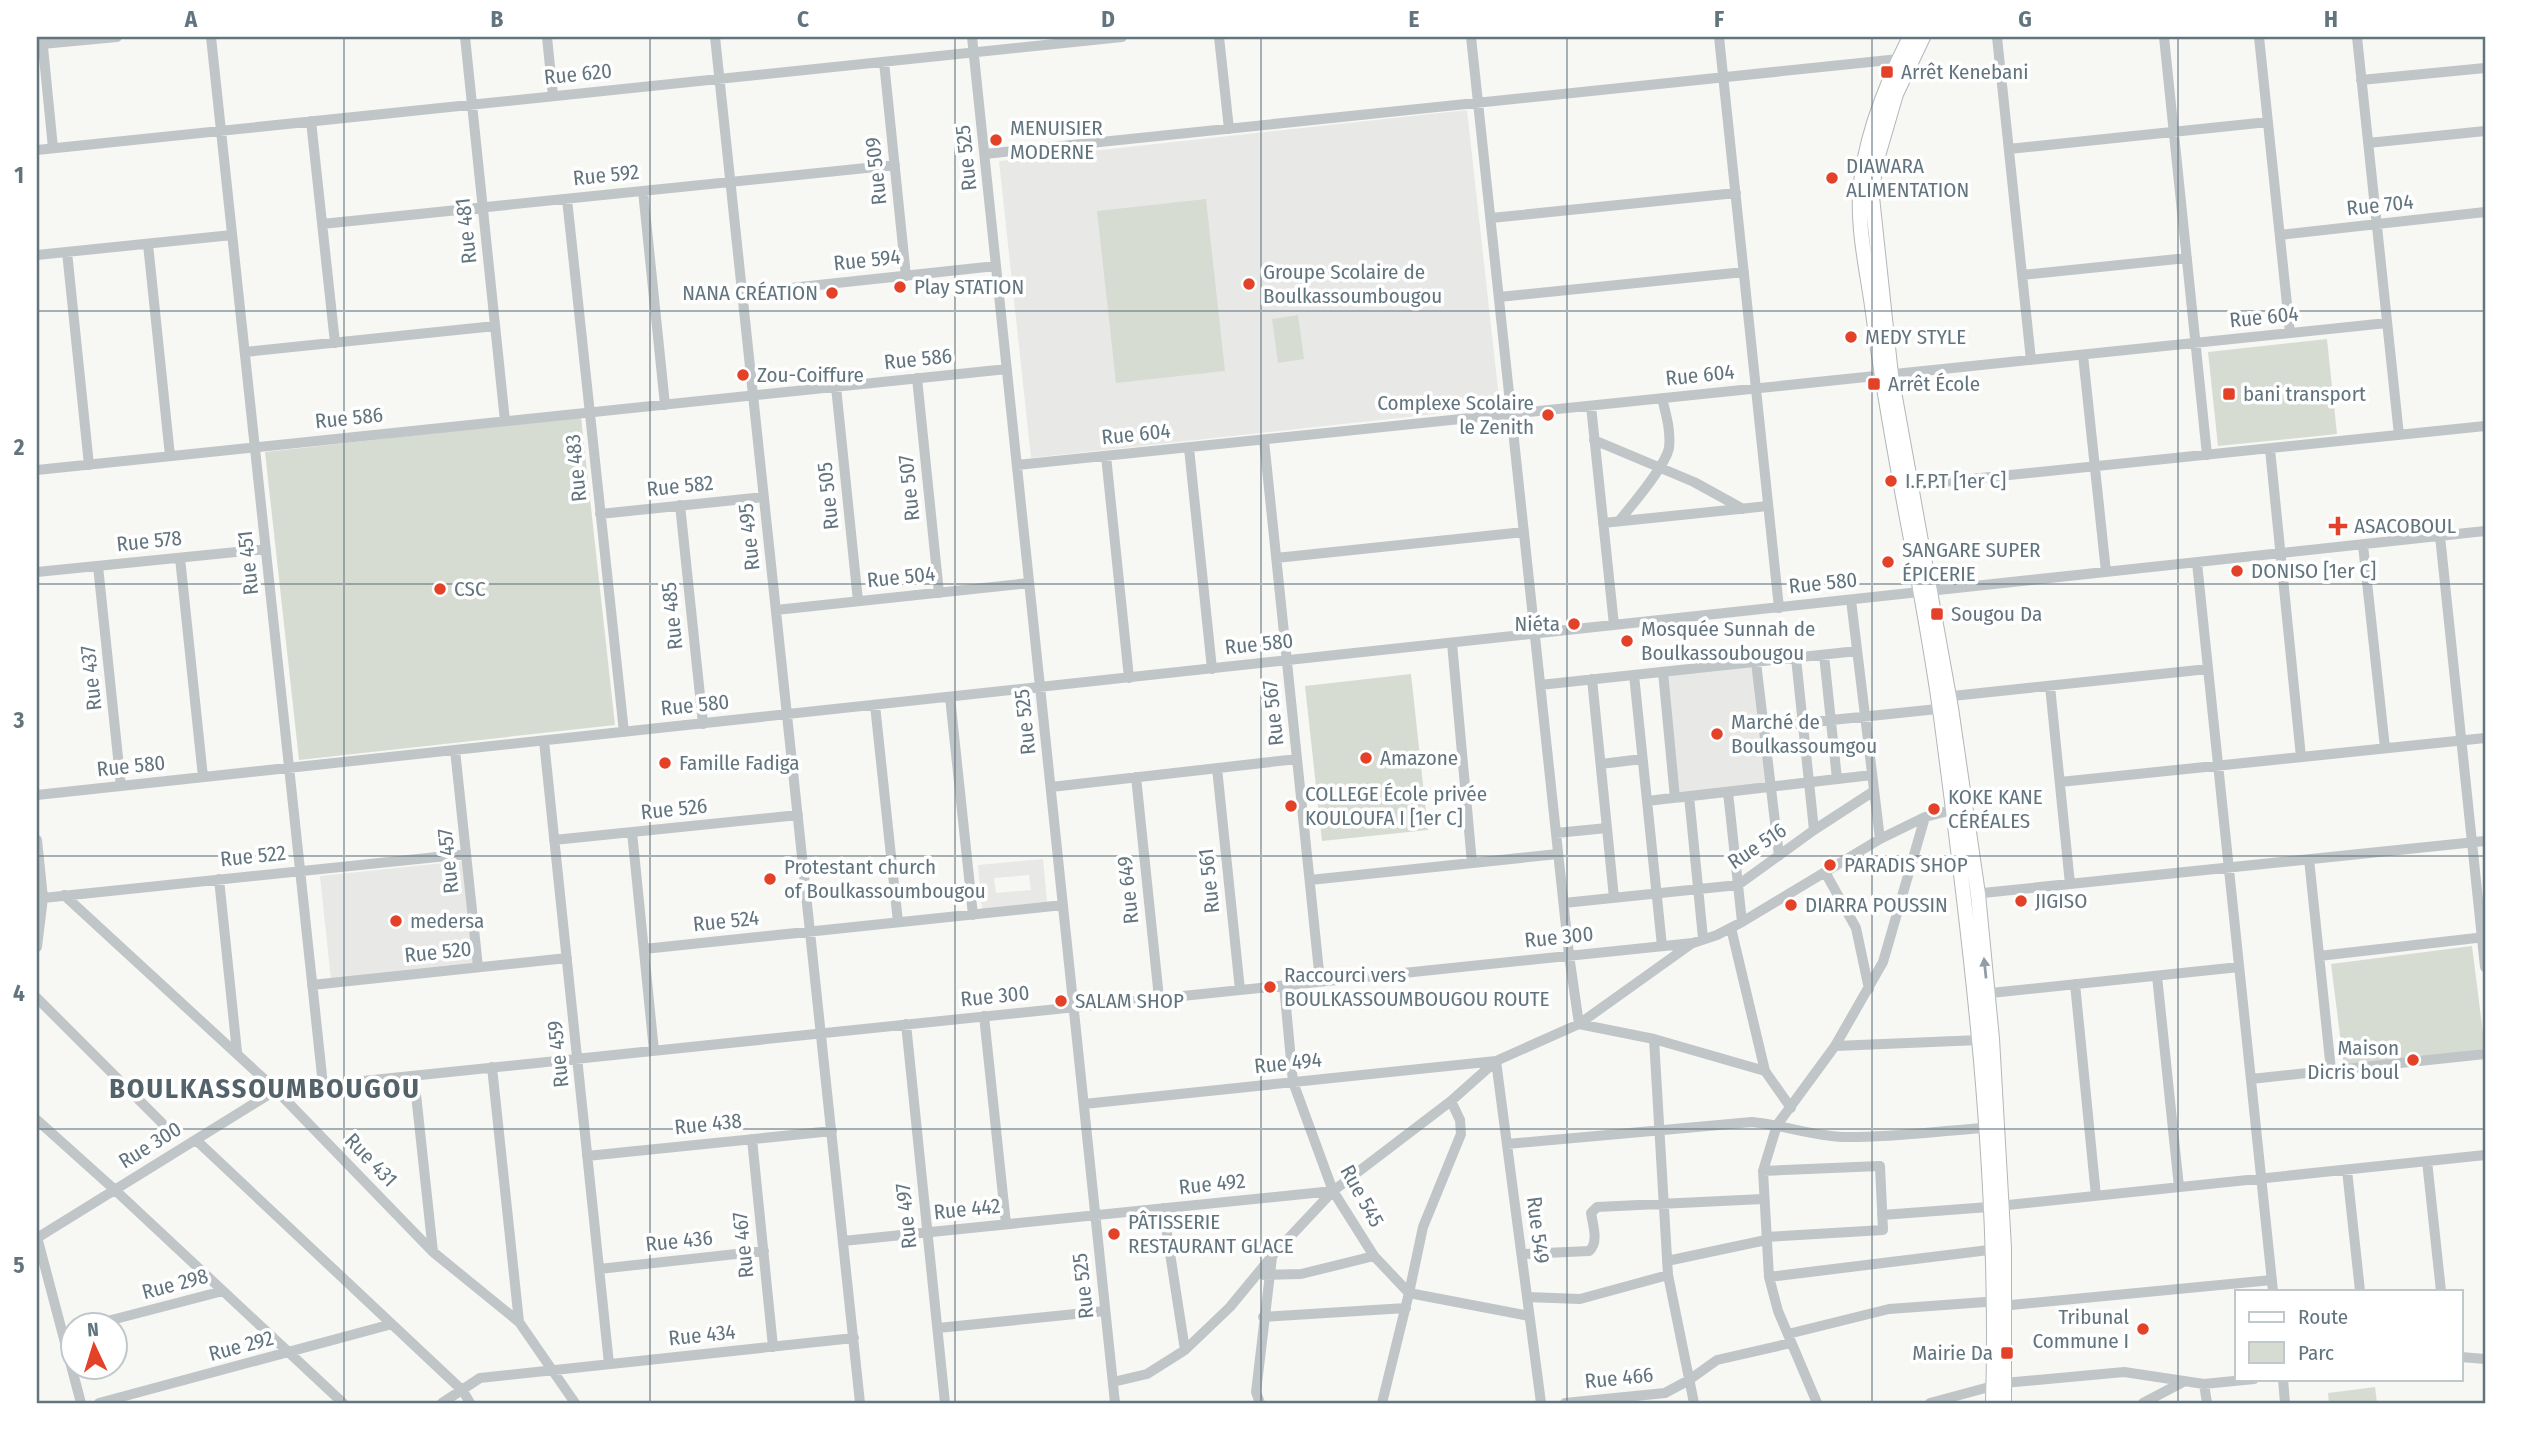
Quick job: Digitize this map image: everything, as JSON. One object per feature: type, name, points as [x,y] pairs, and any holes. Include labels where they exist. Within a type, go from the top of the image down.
[{"type":"main road","points":[[1910,37],[1899,59],[1872,135],[1860,196],[1860,215],[1944,703],[1971,895],[1982,994],[2003,1303],[1999,1384],[1993,1403]]},
{"type":"main road","points":[[1886,375],[1872,180],[1896,94],[1923,37]]},
{"type":"main road","points":[[1982,994],[1980,1040],[1984,1128],[1995,1206]]},
{"type":"main road","points":[[1999,1384],[2004,1403]]},
{"type":"street","points":[[53,148],[42,41],[117,37]]},
{"type":"street","name":"Rue 451","points":[[211,37],[323,1085]]},
{"type":"street","name":"Rue 481","points":[[465,37],[505,421]]},
{"type":"street","points":[[547,37],[553,96]]},
{"type":"street","name":"Rue 495","points":[[715,37],[860,1403]]},
{"type":"street","name":"Rue 525","points":[[972,37],[1115,1403]]},
{"type":"street","name":"Rue 620","points":[[37,149],[884,62],[1053,40],[1122,37]]},
{"type":"street","points":[[1219,37],[1228,129]]},
{"type":"street","points":[[1471,37],[1569,956],[1580,1024]]},
{"type":"street","points":[[1719,37],[1779,608]]},
{"type":"street","points":[[1997,37],[2031,360]]},
{"type":"street","points":[[2164,37],[2207,455]]},
{"type":"street","points":[[2259,37],[2290,333]]},
{"type":"street","points":[[2357,37],[2399,435]]},
{"type":"street","points":[[985,154],[1899,59]]},
{"type":"street","name":"Rue 509","points":[[884,62],[906,276]]},
{"type":"street","points":[[2361,80],[2485,68]]},
{"type":"street","points":[[312,121],[335,343]]},
{"type":"street","points":[[2009,149],[2268,122]]},
{"type":"street","points":[[2368,143],[2485,131]]},
{"type":"street","name":"Rue 592","points":[[322,224],[895,165]]},
{"type":"street","points":[[643,191],[666,405]]},
{"type":"street","points":[[1490,218],[1736,193]]},
{"type":"street","name":"Rue 483","points":[[567,199],[624,732]]},
{"type":"street","name":"Rue 704","points":[[2280,235],[2485,212]]},
{"type":"street","points":[[37,255],[232,235]]},
{"type":"street","points":[[148,244],[170,456]]},
{"type":"street","points":[[67,252],[89,465]]},
{"type":"street","points":[[2022,275],[2187,258]]},
{"type":"street","name":"Rue 594","points":[[743,293],[996,266]]},
{"type":"street","points":[[1499,297],[1744,272]]},
{"type":"street","name":"Rue 604","points":[[1017,465],[2387,323]]},
{"type":"street","points":[[245,352],[495,326]]},
{"type":"street","points":[[2083,355],[2106,572]]},
{"type":"street","name":"Rue 586","points":[[37,470],[1007,369]]},
{"type":"street","name":"Rue 507","points":[[917,379],[939,593]]},
{"type":"street","name":"Rue 505","points":[[835,387],[858,601]]},
{"type":"street","points":[[1619,522],[1665,460],[1669,447],[1669,429],[1662,398]]},
{"type":"street","points":[[1591,406],[1614,625]]},
{"type":"street","points":[[1907,486],[2485,426]]},
{"type":"street","name":"Rue 567","points":[[1264,440],[1320,981]]},
{"type":"street","points":[[1594,440],[1660,466],[1743,509]]},
{"type":"street","points":[[1189,448],[1212,669]]},
{"type":"street","points":[[2270,449],[2301,757]]},
{"type":"street","points":[[1106,456],[1129,678]]},
{"type":"street","name":"Rue 582","points":[[600,514],[764,497]]},
{"type":"street","name":"Rue 485","points":[[680,505],[703,724]]},
{"type":"street","points":[[1603,523],[1768,506]]},
{"type":"street","name":"Rue 580","points":[[37,795],[2485,531]]},
{"type":"street","points":[[1276,558],[1524,532]]},
{"type":"street","points":[[2440,536],[2484,937],[2485,967]]},
{"type":"street","points":[[2363,544],[2385,748]]},
{"type":"street","name":"Rue 578","points":[[37,572],[266,549]]},
{"type":"street","points":[[180,558],[203,777]]},
{"type":"street","points":[[2197,562],[2273,1286]]},
{"type":"street","name":"Rue 437","points":[[98,566],[121,786]]},
{"type":"street","name":"Rue 504","points":[[776,610],[1029,583]]},
{"type":"street","points":[[1851,600],[1880,839]]},
{"type":"street","points":[[1452,643],[1472,863]]},
{"type":"street","points":[[1540,685],[1857,652]]},
{"type":"street","points":[[1824,655],[1837,779]]},
{"type":"street","points":[[1796,658],[1814,830]]},
{"type":"street","points":[[1756,662],[1779,856]]},
{"type":"street","points":[[1765,727],[1864,717],[2050,686],[2208,669]]},
{"type":"street","points":[[1663,672],[1675,798]]},
{"type":"street","points":[[1634,675],[1662,946]]},
{"type":"street","points":[[1592,679],[1615,898]]},
{"type":"street","points":[[2050,686],[2070,884]]},
{"type":"street","points":[[950,697],[973,915]]},
{"type":"street","points":[[875,705],[898,922]]},
{"type":"street","points":[[2060,782],[2485,738]]},
{"type":"street","name":"Rue 459","points":[[544,741],[609,1364]]},
{"type":"street","name":"Rue 457","points":[[456,750],[478,967]]},
{"type":"street","points":[[1051,787],[1297,759]]},
{"type":"street","points":[[1601,764],[1642,759]]},
{"type":"street","name":"Rue 561","points":[[1217,768],[1240,990]]},
{"type":"street","points":[[1647,801],[1872,775]]},
{"type":"street","name":"Rue 649","points":[[1136,777],[1159,998]]},
{"type":"street","name":"Rue 516","points":[[1564,903],[1738,885],[1874,791]]},
{"type":"street","points":[[1728,792],[1741,922]]},
{"type":"street","points":[[1113,1382],[1147,1374],[1185,1350],[1263,1275],[1272,1256],[1332,1191],[1451,1101],[1496,1061],[1580,1024],[1698,940],[1698,889],[1689,796]]},
{"type":"street","name":"Rue 300","points":[[37,1237],[276,1090],[1569,956],[1698,940],[1731,928],[1880,839],[1925,817],[1959,808]]},
{"type":"street","name":"Rue 526","points":[[554,841],[798,815]]},
{"type":"street","points":[[1817,1403],[1778,1311],[1769,1277],[1763,1171],[1777,1125],[1835,1046],[1884,962],[1925,817]]},
{"type":"street","points":[[1556,833],[1607,828]]},
{"type":"street","points":[[632,832],[654,1051]]},
{"type":"street","points":[[1971,895],[2485,841]]},
{"type":"street","points":[[37,842],[43,898],[37,940]]},
{"type":"street","name":"Rue 522","points":[[43,898],[466,854]]},
{"type":"street","points":[[1310,880],[1558,855]]},
{"type":"street","points":[[2309,859],[2331,1070]]},
{"type":"street","points":[[1825,872],[1856,928],[1869,989]]},
{"type":"street","points":[[219,879],[237,1052]]},
{"type":"street","name":"Rue 431","points":[[64,895],[237,1052],[433,1252],[519,1322],[575,1403]]},
{"type":"street","name":"Rue 524","points":[[644,949],[1063,905]]},
{"type":"street","points":[[1731,928],[1766,1071],[1791,1108]]},
{"type":"street","points":[[2319,956],[2484,937]]},
{"type":"street","name":"Rue 520","points":[[312,985],[567,958]]},
{"type":"street","points":[[1982,994],[2239,967]]},
{"type":"street","points":[[2157,976],[2179,1187]]},
{"type":"street","points":[[2075,984],[2096,1196]]},
{"type":"street","name":"Rue 545","points":[[1284,985],[1293,1082],[1332,1191],[1374,1256],[1409,1293]]},
{"type":"street","points":[[37,998],[162,1123]]},
{"type":"street","points":[[984,1016],[1006,1224]]},
{"type":"street","name":"Rue 497","points":[[906,1024],[945,1403]]},
{"type":"street","points":[[1580,1024],[1654,1039],[1766,1071]]},
{"type":"street","points":[[1654,1039],[1668,1275],[1694,1403]]},
{"type":"street","points":[[1835,1046],[1980,1040]]},
{"type":"street","points":[[2251,1079],[2485,1054]]},
{"type":"street","name":"Rue 494","points":[[1084,1104],[1496,1061]]},
{"type":"street","name":"Rue 549","points":[[1496,1061],[1541,1403]]},
{"type":"street","points":[[492,1067],[519,1322]]},
{"type":"street","points":[[414,1076],[433,1252]]},
{"type":"street","points":[[1382,1403],[1423,1227],[1461,1134],[1460,1120],[1451,1101]]},
{"type":"street","points":[[37,1120],[343,1403]]},
{"type":"street","points":[[1507,1144],[1752,1122],[1777,1125],[1796,1132],[1846,1137],[1984,1128]]},
{"type":"street","name":"Rue 438","points":[[587,1156],[832,1131]]},
{"type":"street","name":"Rue 467","points":[[752,1139],[774,1347]]},
{"type":"street","points":[[196,1140],[463,1391],[470,1403]]},
{"type":"street","points":[[1882,1215],[2096,1196],[2485,1155]]},
{"type":"street","points":[[2427,1161],[2441,1290]]},
{"type":"street","points":[[1667,1261],[1766,1238],[1883,1230],[1881,1166],[1763,1171]]},
{"type":"street","points":[[2347,1170],[2360,1290]]},
{"type":"street","name":"Rue 492","points":[[1095,1215],[1332,1191]]},
{"type":"street","points":[[1522,1254],[1589,1251],[1595,1243],[1591,1213],[1593,1209],[1763,1199]]},
{"type":"street","points":[[1163,1208],[1185,1350]]},
{"type":"street","name":"Rue 442","points":[[844,1241],[1095,1215]]},
{"type":"street","points":[[37,1237],[61,1310]]},
{"type":"street","points":[[1769,1277],[1998,1249]]},
{"type":"street","name":"Rue 436","points":[[599,1269],[764,1251]]},
{"type":"street","points":[[1263,1275],[1301,1274],[1374,1256]]},
{"type":"street","points":[[1260,1403],[1256,1392],[1263,1317],[1263,1275]]},
{"type":"street","points":[[1527,1297],[1580,1300],[1668,1275]]},
{"type":"street","name":"Rue 466","points":[[1565,1403],[1618,1401],[1665,1393],[1717,1360],[1889,1309],[2273,1286]]},
{"type":"street","name":"Rue 298","points":[[130,1316],[223,1291]]},
{"type":"street","points":[[1409,1293],[1529,1316]]},
{"type":"street","points":[[1263,1317],[1406,1308]]},
{"type":"street","points":[[937,1328],[1105,1311]]},
{"type":"street","name":"Rue 292","points":[[99,1403],[392,1324]]},
{"type":"street","name":"Rue 434","points":[[442,1403],[480,1378],[853,1338]]},
{"type":"street","points":[[2462,1357],[2485,1359]]},
{"type":"street","points":[[1930,1403],[1999,1384],[2124,1372],[2204,1384],[2244,1380]]},
{"type":"street","points":[[77,1380],[81,1403]]},
{"type":"street","points":[[2283,1380],[2285,1403]]},
{"type":"street","points":[[2143,1403],[2183,1382]]},
{"type":"street","points":[[2204,1384],[2207,1403]]},
{"type":"shaded area","name":"Groupe Scolaire de Boulkassoumbougou","points":[[1467,110],[1500,407],[1031,458],[999,161]]},
{"type":"shaded area","name":"Marché de Boulkassoumgou","points":[[1757,666],[1770,792],[1678,803],[1664,676]]},
{"type":"shaded area","points":[[1043,859],[1047,902],[982,909],[978,865]],"holes":[[[1029,875],[1031,890],[996,893],[994,878]]]},
{"type":"shaded area","name":"medersa","points":[[462,861],[473,965],[331,980],[320,876]]},
{"type":"green space","points":[[1206,199],[1225,371],[1116,383],[1097,211]]},
{"type":"green space","points":[[1298,315],[1304,359],[1278,363],[1272,319]]},
{"type":"green space","points":[[2327,339],[2337,434],[2218,446],[2208,352]]},
{"type":"green space","name":"CSC","points":[[581,417],[615,725],[299,760],[265,452]]},
{"type":"green space","name":"Amazone","points":[[1411,674],[1428,830],[1322,841],[1305,686]]},
{"type":"green space","points":[[2472,946],[2485,1049],[2344,1067],[2331,964]]},
{"type":"green space","points":[[2375,1387],[2377,1403],[2329,1403],[2328,1393]]},
{"type":"place","name":"Arrêt Kenebani","points":[[1887,72]]},
{"type":"place","name":"MENUISIER MODERNE","points":[[996,140]]},
{"type":"place","name":"DIAWARA ALIMENTATION","points":[[1832,178]]},
{"type":"place","name":"Groupe Scolaire de Boulkassoumbougou","points":[[1249,284]]},
{"type":"place","name":"Play STATION","points":[[900,287]]},
{"type":"place","name":"NANA CRÉATION","points":[[832,293]]},
{"type":"place","name":"MEDY STYLE","points":[[1851,337]]},
{"type":"place","name":"Zou-Coiffure","points":[[743,375]]},
{"type":"place","name":"Arrêt École","points":[[1874,384]]},
{"type":"place","name":"bani transport","points":[[2229,394]]},
{"type":"place","name":"Complexe Scolaire le Zenith","points":[[1548,415]]},
{"type":"place","name":"I.F.P.T [1er C]","points":[[1891,481]]},
{"type":"place","name":"ASACOBOUL","points":[[2338,526]]},
{"type":"place","name":"SANGARE SUPER ÉPICERIE","points":[[1888,562]]},
{"type":"place","name":"DONISO [1er C]","points":[[2237,571]]},
{"type":"place","name":"CSC","points":[[440,589]]},
{"type":"place","name":"Sougou Da","points":[[1937,614]]},
{"type":"place","name":"Niéta","points":[[1574,624]]},
{"type":"place","name":"Mosquée Sunnah de Boulkassoubougou","points":[[1627,641]]},
{"type":"place","name":"Marché de Boulkassoumgou","points":[[1717,734]]},
{"type":"place","name":"Amazone","points":[[1366,758]]},
{"type":"place","name":"Famille Fadiga","points":[[665,763]]},
{"type":"place","name":"COLLEGE École privée KOULOUFA I [1er C]","points":[[1291,806]]},
{"type":"place","name":"KOKE KANE CÉRÉALES","points":[[1934,809]]},
{"type":"place","name":"PARADIS SHOP","points":[[1830,865]]},
{"type":"place","name":"Protestant church of Boulkassoumbougou","points":[[770,879]]},
{"type":"place","name":"JIGISO","points":[[2021,901]]},
{"type":"place","name":"DIARRA POUSSIN","points":[[1791,905]]},
{"type":"place","name":"medersa","points":[[396,921]]},
{"type":"place","name":"Raccourci vers BOULKASSOUMBOUGOU ROUTE","points":[[1270,987]]},
{"type":"place","name":"SALAM SHOP","points":[[1061,1001]]},
{"type":"place","name":"Maison Dicris boul","points":[[2413,1060]]},
{"type":"place","name":"PÂTISSERIE RESTAURANT GLACE","points":[[1114,1234]]},
{"type":"place","name":"Tribunal Commune I","points":[[2143,1329]]},
{"type":"place","name":"Mairie Da","points":[[2007,1353]]},
{"type":"district","name":"BOULKASSOUMBOUGOU","points":[[265,1088]]}]
